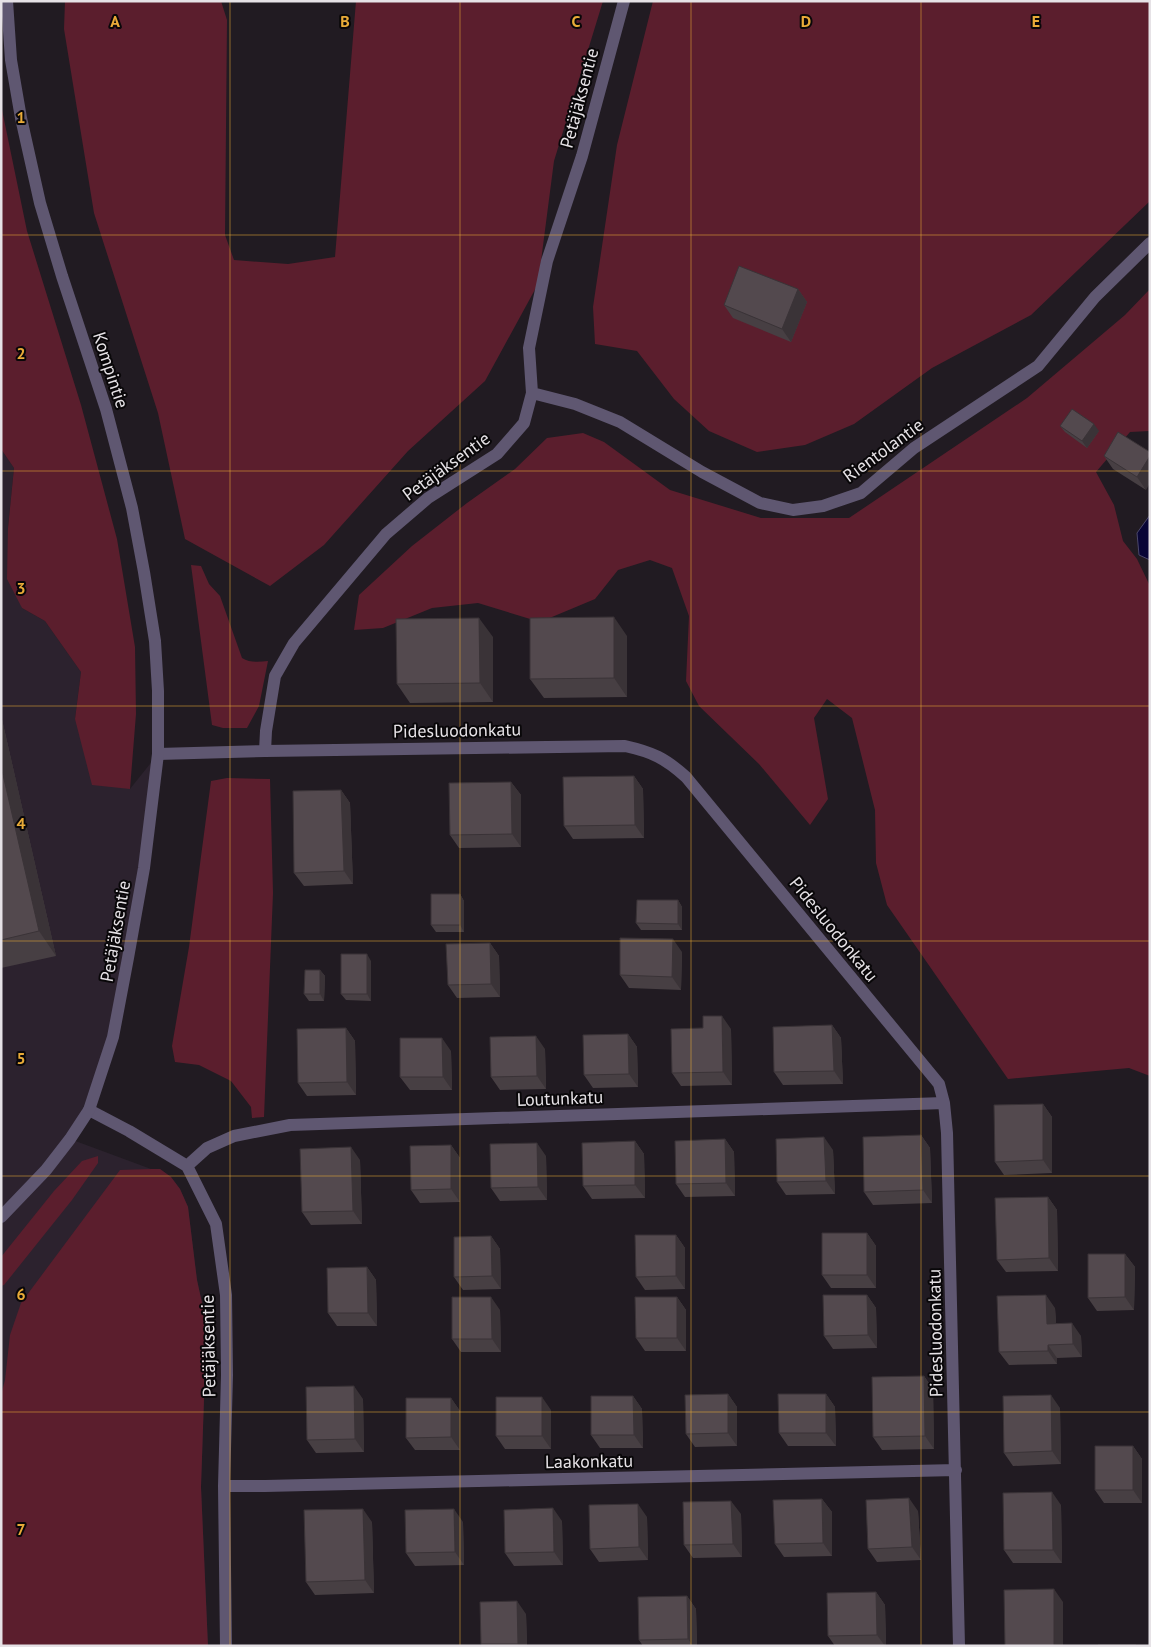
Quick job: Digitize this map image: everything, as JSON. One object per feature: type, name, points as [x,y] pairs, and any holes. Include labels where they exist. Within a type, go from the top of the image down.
[{"type":"street","name":"Kompintie","points":[[7,1],[11,60],[19,108],[40,203],[106,409],[134,517],[155,641],[158,691],[158,754]]},
{"type":"street","name":"Petäjäksentie","points":[[265,751],[266,731],[275,676],[294,643],[386,534],[428,498],[497,454],[524,422],[532,393],[529,348],[547,262],[582,156],[624,1]]},
{"type":"street","name":"Rientolantie","points":[[532,393],[575,404],[620,422],[702,472],[760,503],[793,510],[823,506],[861,493],[914,448],[1038,366],[1096,298],[1150,243]]},
{"type":"street","name":"Pidesluodonkatu","points":[[158,754],[625,746],[646,750],[669,762],[686,777],[939,1084],[944,1103],[947,1133],[959,1646]]},
{"type":"street","name":"Petäjäksentie","points":[[1,1216],[46,1170],[89,1110],[113,1037],[144,868],[158,754]]},
{"type":"street","name":"Loutunkatu","points":[[187,1166],[207,1148],[234,1136],[290,1125],[944,1103]]},
{"type":"street","points":[[89,1110],[129,1131],[187,1166]]},
{"type":"street","name":"Petäjäksentie","points":[[187,1166],[216,1224],[226,1295],[227,1375],[224,1486],[226,1646]]},
{"type":"street","name":"Laakonkatu","points":[[224,1486],[956,1470]]},
{"type":"shaded area","points":[[65,1],[221,1],[227,20],[225,235],[234,260],[288,264],[335,257],[356,1],[603,1],[554,161],[538,284],[485,381],[408,451],[324,545],[270,586],[185,539],[158,413],[94,213],[64,29]]},
{"type":"shaded area","points":[[653,1],[1150,1],[1150,201],[1031,315],[932,368],[854,424],[805,445],[757,452],[709,431],[674,399],[637,351],[595,344],[593,307],[617,145]]},
{"type":"shaded area","points":[[1,105],[27,231],[81,405],[117,539],[135,647],[136,714],[130,789],[92,785],[75,719],[81,672],[45,621],[22,608],[7,579],[8,528],[14,468],[1,449]]},
{"type":"shaded area","points":[[1150,289],[1150,431],[1130,432],[1096,472],[1114,505],[1123,541],[1137,559],[1150,586],[1150,1076],[1129,1068],[1008,1079],[887,905],[876,863],[875,810],[852,718],[827,699],[814,718],[828,799],[810,825],[759,764],[699,706],[686,681],[689,616],[672,568],[650,560],[618,570],[595,599],[540,622],[478,603],[432,608],[383,628],[354,630],[359,595],[412,546],[467,503],[515,469],[547,438],[583,433],[604,442],[670,490],[761,518],[849,518],[1027,398],[1125,315]]},
{"type":"shaded area","points":[[1,449],[14,468],[8,528],[22,608],[45,621],[81,672],[75,719],[130,789],[158,754],[113,1037],[70,1139],[151,1169],[160,1169],[171,1177],[180,1189],[188,1207],[197,1280],[204,1312],[201,1487],[208,1646],[1,1646]]},
{"type":"shaded area","points":[[1150,515],[1150,560],[1139,555],[1137,533]]},
{"type":"shaded area","points":[[191,565],[201,566],[209,584],[220,596],[242,658],[258,662],[268,661],[259,706],[247,728],[223,728],[212,725]]},
{"type":"shaded area","points":[[227,778],[270,779],[273,893],[264,1117],[252,1118],[251,1107],[231,1081],[199,1065],[175,1062],[172,1046],[189,947],[211,781]]},
{"type":"shaded area","points":[[98,1156],[98,1163],[72,1200],[4,1285],[1,1286],[1,1257],[54,1191],[82,1161]]},
{"type":"shaded area","points":[[160,1169],[171,1177],[180,1189],[188,1207],[197,1280],[204,1312],[201,1487],[208,1646],[1,1646],[1,1395],[5,1380],[10,1335],[21,1303],[120,1170]]},
{"type":"building","points":[[739,266],[798,289],[782,329],[724,305]]},
{"type":"building","points":[[1072,409],[1094,424],[1082,441],[1060,426]]},
{"type":"building","points":[[1118,432],[1150,452],[1150,456],[1137,477],[1104,456]]},
{"type":"building","points":[[614,617],[614,678],[530,679],[530,618]]},
{"type":"building","points":[[479,618],[480,683],[397,684],[396,619]]},
{"type":"building","points":[[1,766],[39,931],[1,940]]},
{"type":"building","points":[[634,776],[635,825],[564,826],[563,777]]},
{"type":"building","points":[[511,782],[512,834],[450,835],[449,783]]},
{"type":"building","points":[[341,790],[344,871],[294,873],[293,791]]},
{"type":"building","points":[[431,894],[460,894],[460,925],[431,925]]},
{"type":"building","points":[[637,900],[678,900],[678,924],[636,923]]},
{"type":"building","points":[[620,938],[673,939],[672,977],[620,975]]},
{"type":"building","points":[[490,943],[491,984],[448,985],[446,944]]},
{"type":"building","points":[[341,954],[367,954],[367,994],[341,994]]},
{"type":"building","points":[[305,970],[320,970],[320,994],[304,994]]},
{"type":"building","points":[[703,1016],[722,1016],[723,1072],[672,1073],[671,1029],[703,1028]]},
{"type":"building","points":[[832,1025],[834,1071],[774,1072],[773,1027]]},
{"type":"building","points":[[346,1028],[347,1082],[298,1083],[297,1029]]},
{"type":"building","points":[[628,1034],[629,1074],[584,1075],[583,1035]]},
{"type":"building","points":[[536,1036],[537,1076],[491,1077],[490,1037]]},
{"type":"building","points":[[400,1038],[442,1038],[443,1077],[400,1077]]},
{"type":"building","points":[[1043,1104],[1043,1160],[995,1162],[994,1105]]},
{"type":"building","points":[[921,1135],[923,1190],[864,1192],[863,1137]]},
{"type":"building","points":[[824,1137],[826,1181],[777,1182],[776,1139]]},
{"type":"building","points":[[725,1139],[726,1183],[676,1184],[675,1141]]},
{"type":"building","points":[[635,1141],[635,1185],[583,1186],[582,1143]]},
{"type":"building","points":[[537,1143],[538,1187],[491,1188],[490,1144]]},
{"type":"building","points":[[451,1145],[451,1189],[411,1190],[410,1146]]},
{"type":"building","points":[[351,1147],[353,1211],[302,1212],[300,1149]]},
{"type":"building","points":[[1048,1197],[1049,1258],[997,1260],[995,1198]]},
{"type":"building","points":[[822,1233],[867,1233],[867,1275],[822,1275]]},
{"type":"building","points":[[635,1235],[676,1235],[676,1276],[636,1277]]},
{"type":"building","points":[[491,1236],[492,1276],[454,1277],[454,1237]]},
{"type":"building","points":[[1088,1254],[1125,1254],[1125,1297],[1088,1298]]},
{"type":"building","points":[[367,1267],[368,1313],[328,1313],[327,1268]]},
{"type":"building","points":[[823,1295],[867,1295],[868,1335],[824,1336]]},
{"type":"building","points":[[1046,1295],[1047,1324],[1072,1323],[1073,1344],[1048,1345],[1048,1351],[999,1352],[997,1296]]},
{"type":"building","points":[[452,1297],[491,1297],[492,1339],[452,1339]]},
{"type":"building","points":[[635,1297],[677,1297],[677,1338],[636,1338]]},
{"type":"building","points":[[924,1376],[925,1436],[873,1437],[872,1377]]},
{"type":"building","points":[[354,1386],[355,1439],[307,1440],[306,1387]]},
{"type":"building","points":[[728,1394],[728,1433],[686,1434],[685,1395]]},
{"type":"building","points":[[778,1394],[826,1394],[826,1433],[779,1433]]},
{"type":"building","points":[[1051,1395],[1052,1451],[1004,1453],[1003,1396]]},
{"type":"building","points":[[591,1396],[633,1396],[634,1435],[591,1435]]},
{"type":"building","points":[[496,1397],[542,1397],[542,1436],[496,1436]]},
{"type":"building","points":[[406,1398],[451,1398],[451,1437],[406,1438]]},
{"type":"building","points":[[1095,1446],[1133,1446],[1133,1490],[1095,1490]]},
{"type":"building","points":[[1052,1492],[1053,1550],[1004,1550],[1003,1493]]},
{"type":"building","points":[[909,1498],[912,1547],[868,1549],[866,1500]]},
{"type":"building","points":[[822,1499],[823,1543],[775,1544],[773,1500]]},
{"type":"building","points":[[731,1501],[733,1544],[684,1545],[683,1502]]},
{"type":"building","points":[[638,1504],[639,1547],[590,1549],[589,1505]]},
{"type":"building","points":[[553,1508],[554,1552],[505,1553],[504,1510]]},
{"type":"building","points":[[363,1509],[365,1580],[306,1582],[304,1510]]},
{"type":"building","points":[[454,1509],[455,1552],[406,1553],[405,1510]]},
{"type":"building","points":[[1054,1589],[1054,1646],[1005,1646],[1004,1590]]},
{"type":"building","points":[[876,1592],[877,1635],[828,1636],[827,1593]]},
{"type":"building","points":[[687,1596],[688,1639],[639,1640],[638,1597]]},
{"type":"building","points":[[517,1601],[518,1644],[481,1644],[480,1602]]},
{"type":"building","points":[[1136,1645],[1136,1646],[1098,1646]]}]
